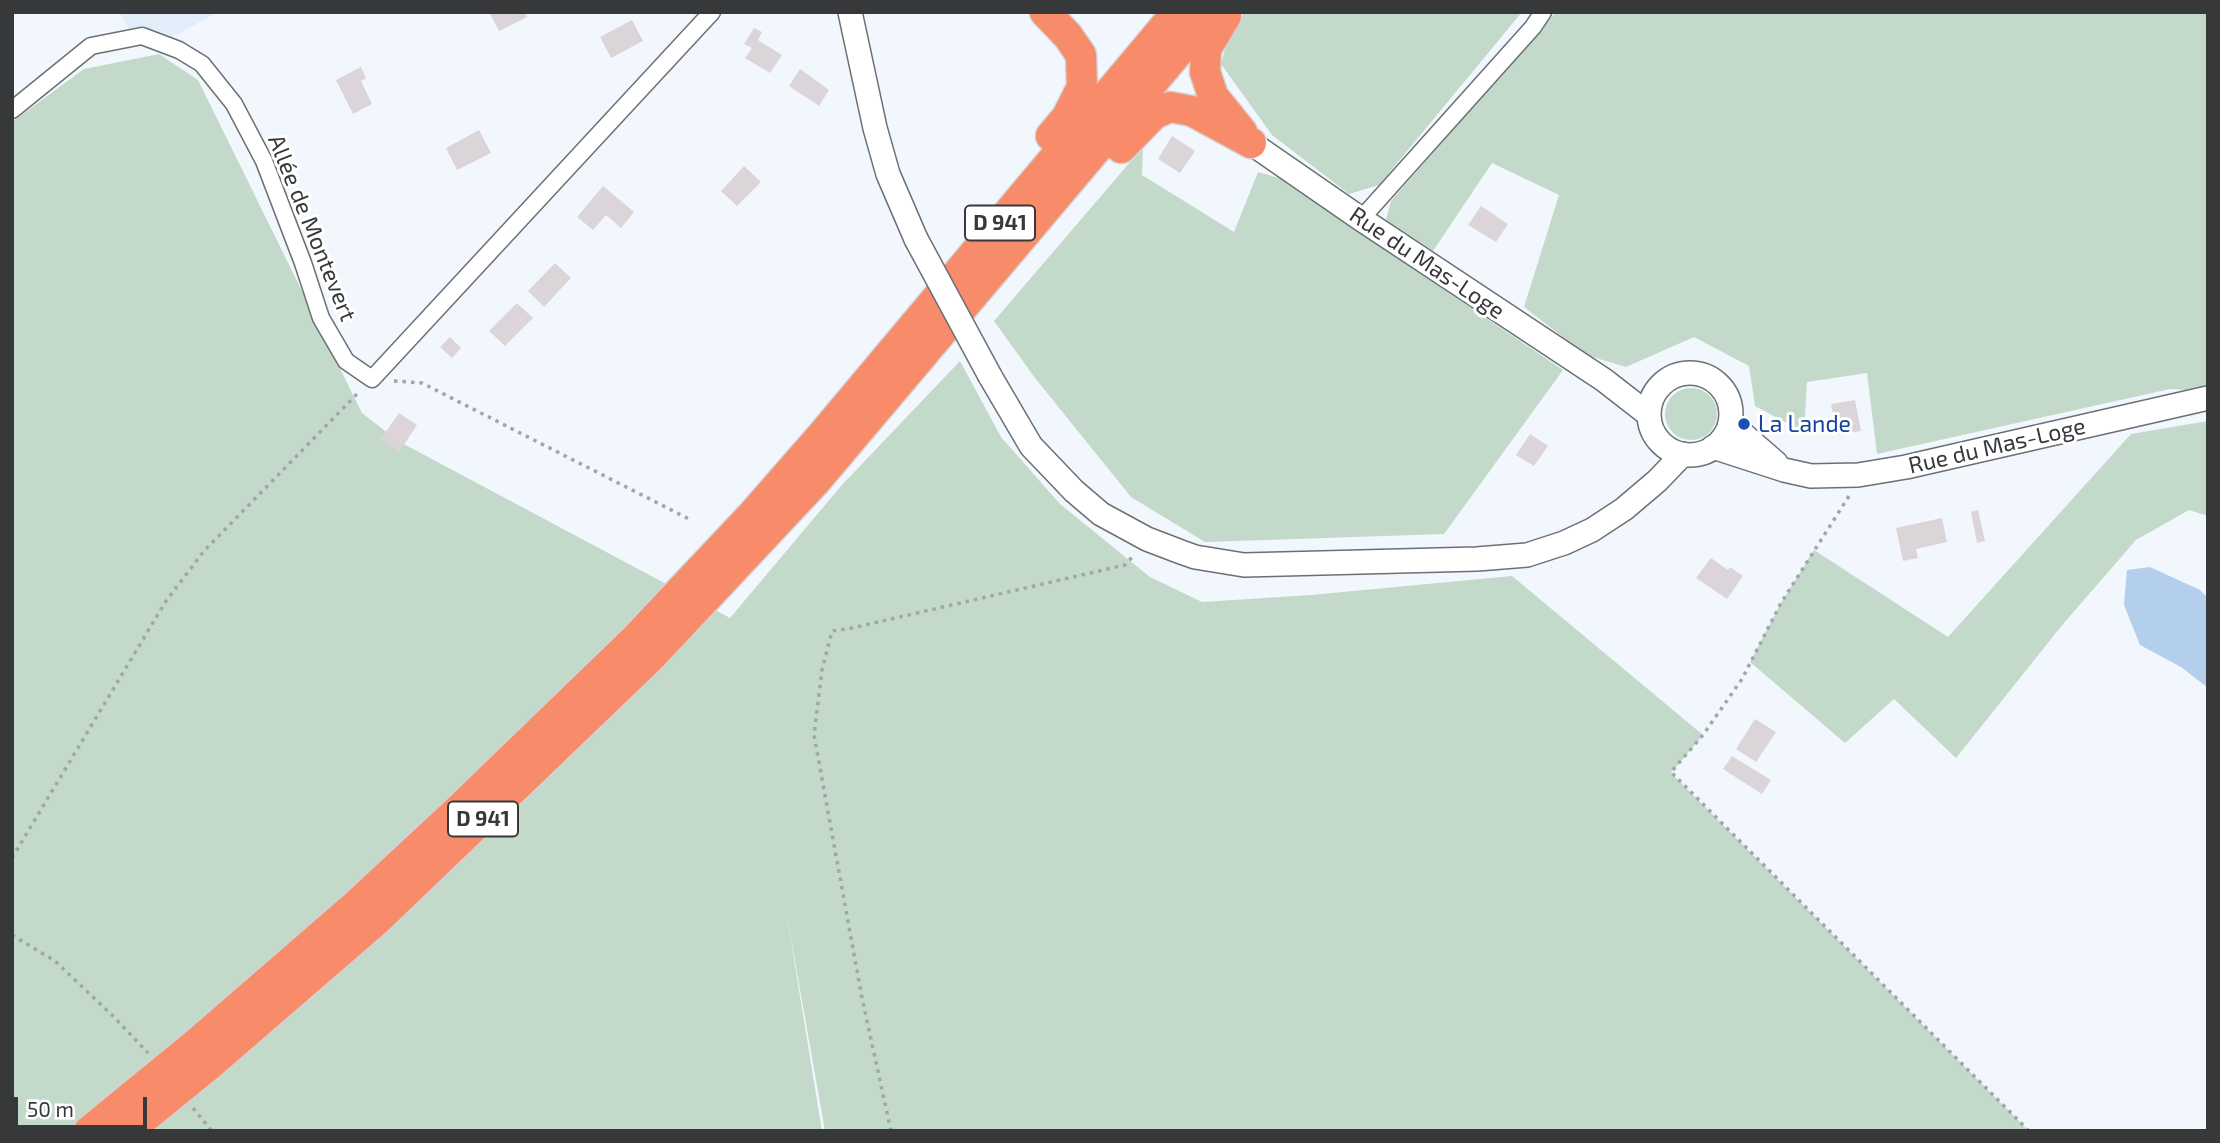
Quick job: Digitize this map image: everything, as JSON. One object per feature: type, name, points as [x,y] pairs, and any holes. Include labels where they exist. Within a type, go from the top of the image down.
[{"type":"highway","points":[[823,434],[881,343],[1067,117],[1082,87],[1081,55],[1068,36],[1045,12]]},
{"type":"highway","name":"D 941","points":[[89,1131],[199,1041],[357,904],[635,639],[823,434],[1177,12]]},
{"type":"highway","name":"D 941","points":[[128,1131],[214,1061],[377,920],[650,658],[816,482],[1212,12]]},
{"type":"highway","points":[[1230,12],[1206,49],[1205,72],[1213,96],[1251,143]]},
{"type":"highway","points":[[1006,256],[1059,218],[1154,114],[1170,107],[1192,111],[1251,143]]},
{"type":"main road","points":[[850,12],[875,128],[888,174],[916,239],[990,376],[1031,446],[1074,491],[1101,514],[1147,539],[1195,557],[1244,565],[1477,559],[1527,555],[1592,530],[1624,509],[1684,454]]},
{"type":"main road","name":"Rue du Mas-Loge","points":[[1251,143],[1604,380],[1649,415]]},
{"type":"main road","points":[[1687,373],[1701,374],[1721,387],[1731,408],[1730,423],[1723,438],[1700,453],[1684,454],[1669,449],[1658,440],[1651,428],[1649,415],[1651,401],[1660,386],[1671,377],[1687,373]]},
{"type":"main road","name":"Rue du Mas-Loge","points":[[1604,380],[1660,386]]},
{"type":"main road","name":"Rue du Mas-Loge","points":[[1713,447],[1811,476],[1858,475],[1906,467],[2208,398]]},
{"type":"main road","points":[[1730,423],[1784,470]]},
{"type":"main road","points":[[1657,481],[1658,440]]},
{"type":"street","points":[[372,379],[712,12]]},
{"type":"street","points":[[1361,219],[1533,27],[1543,12]]},
{"type":"street","name":"Allée de Montevert","points":[[12,110],[91,46],[142,36],[179,50],[202,64],[234,104],[264,161],[321,318],[346,361],[372,379]]},
{"type":"path","points":[[12,858],[166,601],[204,551],[372,379],[422,383],[691,520]]},
{"type":"path","points":[[1858,475],[1846,504],[1781,603],[1742,679],[1703,735],[1671,772],[2029,1131]]},
{"type":"path","points":[[891,1131],[862,998],[814,735],[822,670],[832,631],[1125,565],[1147,539]]},
{"type":"path","points":[[12,935],[55,961],[114,1017],[148,1054]]},
{"type":"path","points":[[193,1108],[212,1131]]},
{"type":"shaded area","points":[[119,12],[218,12],[169,39],[131,32]]},
{"type":"green space","points":[[1245,12],[1522,12],[1379,185],[1349,194],[1272,135],[1221,64],[1231,28]]},
{"type":"green space","points":[[1556,12],[2208,12],[2208,385],[2187,390],[2170,389],[1877,454],[1867,373],[1807,382],[1804,432],[1755,406],[1749,366],[1694,337],[1626,367],[1586,355],[1524,307],[1559,195],[1492,163],[1433,251],[1386,220],[1391,201]]},
{"type":"green space","points":[[159,54],[198,80],[362,413],[398,441],[730,618],[841,486],[960,361],[1001,437],[1060,504],[1150,577],[1202,602],[1311,595],[1512,576],[1703,735],[1671,773],[2029,1131],[825,1131],[787,916],[822,1131],[12,1131],[12,122],[84,69]]},
{"type":"green space","points":[[1143,147],[1142,175],[1234,232],[1258,172],[1279,178],[1563,370],[1444,534],[1205,542],[1131,497],[1035,378],[994,321]]},
{"type":"green space","points":[[1691,388],[1701,390],[1709,396],[1715,404],[1715,424],[1709,432],[1701,438],[1691,440],[1681,438],[1673,432],[1667,424],[1665,414],[1667,404],[1673,396],[1681,390]]},
{"type":"green space","points":[[2208,421],[2208,516],[2189,510],[2136,540],[2063,624],[1956,758],[1894,699],[1845,743],[1750,662],[1781,603],[1814,550],[1948,637],[2131,434]]},
{"type":"water","points":[[2150,567],[2200,590],[2208,598],[2208,688],[2181,667],[2140,645],[2124,605],[2127,570]]},
{"type":"building","points":[[489,12],[525,12],[527,17],[499,31]]},
{"type":"building","points":[[632,20],[643,41],[611,58],[600,37]]},
{"type":"building","points":[[754,28],[762,32],[758,40],[782,55],[770,73],[745,58],[752,48],[744,44]]},
{"type":"building","points":[[361,67],[366,78],[361,81],[372,104],[353,114],[336,80]]},
{"type":"building","points":[[800,69],[829,90],[819,106],[789,86]]},
{"type":"building","points":[[479,130],[491,153],[457,170],[446,148]]},
{"type":"building","points":[[1172,136],[1195,151],[1180,173],[1158,159]]},
{"type":"building","points":[[744,166],[761,182],[737,206],[721,191]]},
{"type":"building","points":[[603,186],[634,212],[621,228],[606,215],[593,230],[577,217]]},
{"type":"building","points":[[1481,206],[1508,224],[1496,242],[1468,225]]},
{"type":"building","points":[[555,263],[571,278],[544,307],[528,291]]},
{"type":"building","points":[[517,303],[533,318],[505,346],[489,331]]},
{"type":"building","points":[[450,337],[461,348],[452,358],[440,347]]},
{"type":"building","points":[[1855,400],[1861,431],[1837,435],[1831,404]]},
{"type":"building","points":[[399,413],[417,425],[399,452],[380,440]]},
{"type":"building","points":[[1530,434],[1548,446],[1534,466],[1516,455]]},
{"type":"building","points":[[1978,510],[1985,541],[1977,543],[1971,512]]},
{"type":"building","points":[[1942,518],[1947,542],[1916,549],[1918,558],[1903,561],[1896,528]]},
{"type":"building","points":[[1711,558],[1728,570],[1730,567],[1743,576],[1727,599],[1696,578]]},
{"type":"building","points":[[1755,719],[1776,732],[1756,762],[1736,749]]},
{"type":"building","points":[[1732,756],[1771,780],[1762,794],[1723,769]]},
{"type":"place","name":"La Lande","points":[[1744,424]]}]
